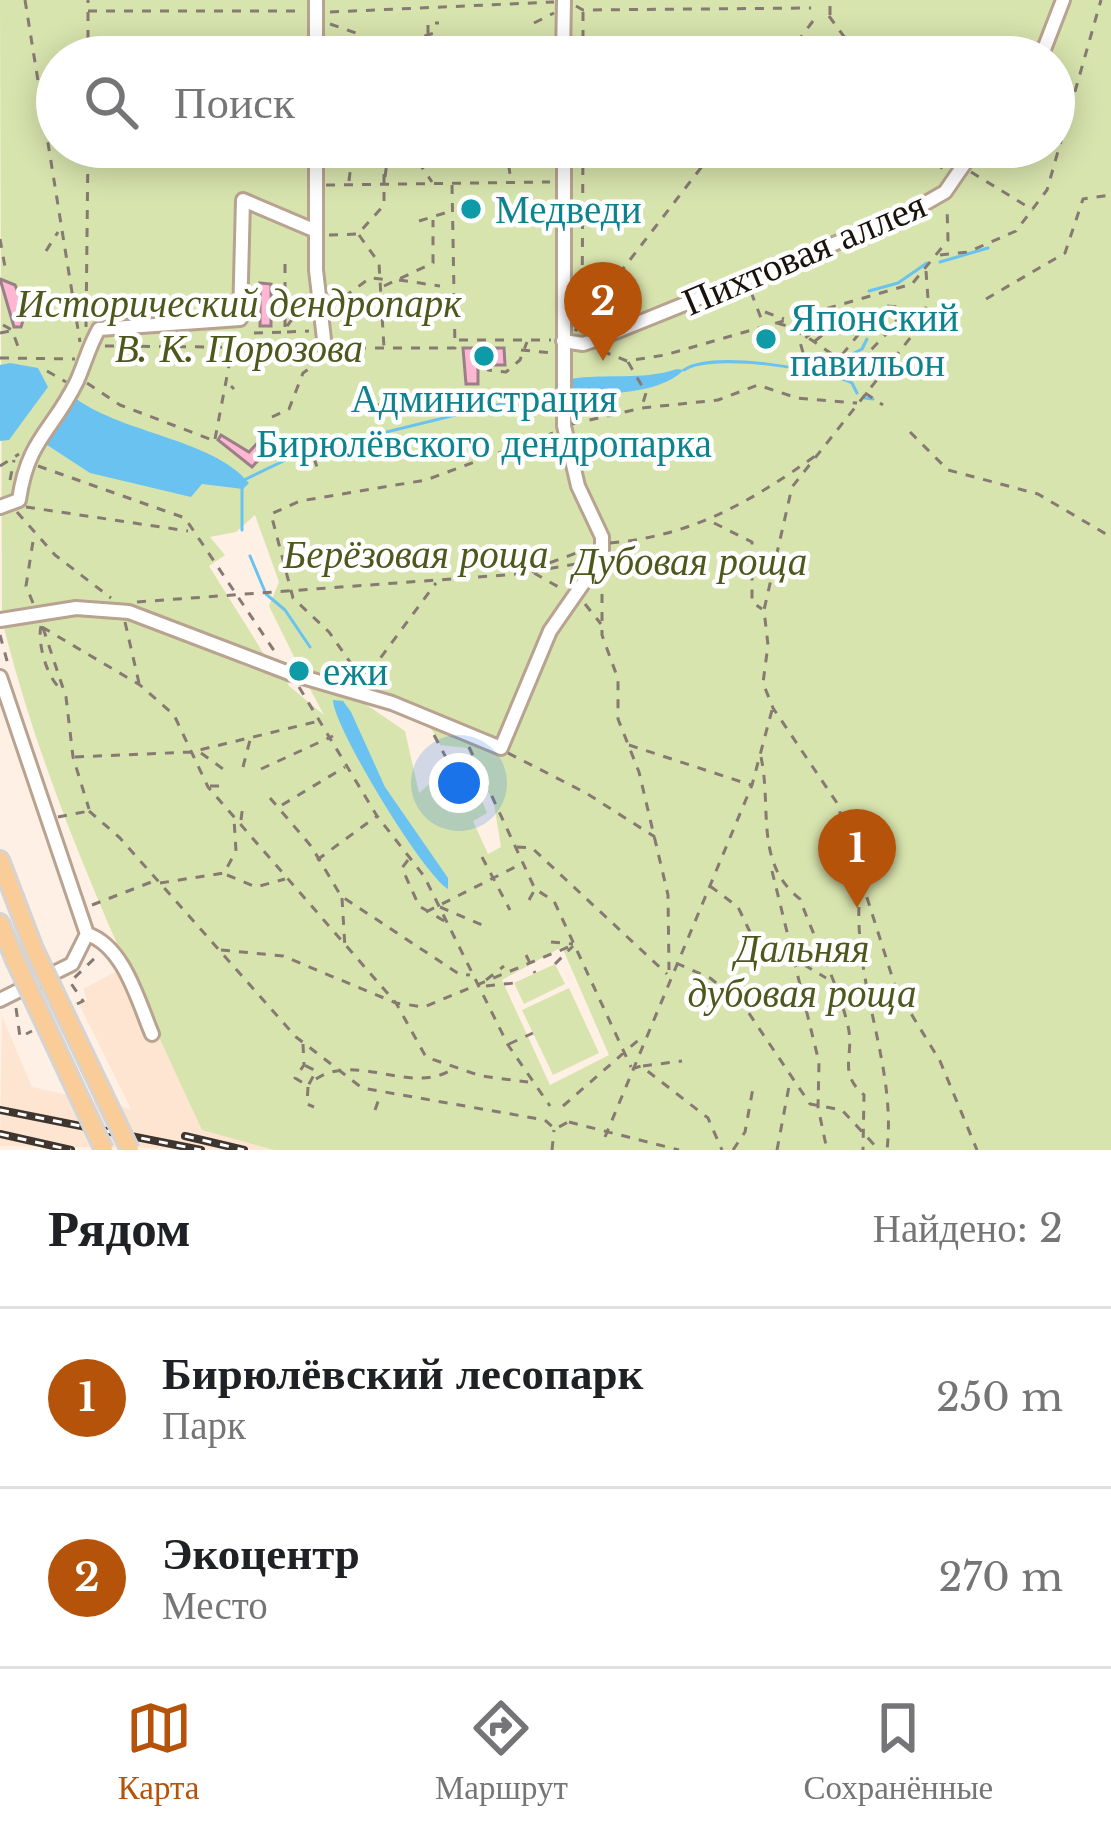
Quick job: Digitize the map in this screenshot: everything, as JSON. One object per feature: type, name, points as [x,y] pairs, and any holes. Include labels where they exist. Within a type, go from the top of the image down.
[{"type":"main road","points":[[0,860],[34,950],[130,1150]]},
{"type":"main road","points":[[0,923],[104,1150]]},
{"type":"street","points":[[316,12],[326,0]]},
{"type":"street","points":[[1053,36],[1063,0]]},
{"type":"street","points":[[561,1],[562,36]]},
{"type":"street","points":[[319,168],[316,234],[325,348]]},
{"type":"street","points":[[0,620],[41,623],[100,608],[121,608],[502,748],[550,631],[601,554],[564,426],[564,168]]},
{"type":"street","name":"Пихтовая аллея","points":[[565,339],[744,280],[903,216],[932,201],[963,168]]},
{"type":"street","points":[[6,506],[19,500],[26,459],[79,378],[85,346],[97,331],[109,324],[239,319],[242,200],[316,234]]},
{"type":"street","points":[[6,678],[3,700],[55,816],[93,937],[121,964],[152,1034]]},
{"type":"street","points":[[0,1000],[72,964],[93,937]]},
{"type":"path","points":[[25,0],[36,74]]},
{"type":"path","points":[[192,0],[200,10]]},
{"type":"path","points":[[811,8],[814,0]]},
{"type":"path","points":[[830,0],[829,16],[844,36]]},
{"type":"path","points":[[1075,91],[1101,0]]},
{"type":"path","points":[[88,36],[87,3],[316,12],[561,1],[560,10],[534,23]]},
{"type":"path","points":[[583,36],[582,9],[811,8]]},
{"type":"path","points":[[811,8],[817,17]]},
{"type":"path","points":[[316,12],[356,36]]},
{"type":"path","points":[[802,36],[817,17],[829,16]]},
{"type":"path","points":[[429,36],[428,23],[440,22]]},
{"type":"path","points":[[50,168],[85,346]]},
{"type":"path","points":[[85,346],[88,168]]},
{"type":"path","points":[[348,184],[350,168]]},
{"type":"path","points":[[377,168],[384,184]]},
{"type":"path","points":[[316,234],[358,234],[384,205],[386,168]]},
{"type":"path","points":[[422,168],[432,184]]},
{"type":"path","points":[[509,168],[511,183]]},
{"type":"path","points":[[582,322],[583,168]]},
{"type":"path","points":[[523,350],[565,339],[582,322],[701,168]]},
{"type":"path","points":[[627,362],[763,329],[919,281],[948,240],[945,200],[952,181],[942,168]]},
{"type":"path","points":[[966,168],[1033,210]]},
{"type":"path","points":[[939,255],[987,245],[1016,231],[1047,190],[1053,168]]},
{"type":"path","points":[[321,185],[550,182]]},
{"type":"path","points":[[85,346],[454,348],[452,184]]},
{"type":"path","points":[[986,299],[1065,253],[1084,199],[1111,195]]},
{"type":"path","points":[[419,220],[433,220],[452,210]]},
{"type":"path","points":[[383,288],[434,263],[433,220]]},
{"type":"path","points":[[46,251],[59,229]]},
{"type":"path","points":[[358,234],[379,263],[384,348]]},
{"type":"path","points":[[0,239],[5,267],[0,268]]},
{"type":"path","points":[[285,256],[285,330]]},
{"type":"path","points":[[887,1150],[891,1115],[855,940],[860,887],[857,861],[837,803],[773,708],[763,683],[768,645],[764,610],[792,487],[922,323],[928,299],[926,271]]},
{"type":"path","points":[[344,297],[351,287],[380,277],[440,286]]},
{"type":"path","points":[[744,280],[763,311],[763,329]]},
{"type":"path","points":[[881,374],[869,352],[896,324],[898,307],[890,291]]},
{"type":"path","points":[[285,330],[303,305]]},
{"type":"path","points":[[814,341],[825,338],[845,317],[847,305]]},
{"type":"path","points":[[859,330],[845,317],[831,318],[807,333],[800,351],[816,365],[842,357],[859,330],[886,306],[898,307]]},
{"type":"path","points":[[763,311],[784,319]]},
{"type":"path","points":[[775,322],[807,333],[862,374],[881,374]]},
{"type":"path","points":[[3,325],[12,331],[20,354]]},
{"type":"path","points":[[0,332],[12,331]]},
{"type":"path","points":[[254,333],[309,331]]},
{"type":"path","points":[[267,333],[267,348]]},
{"type":"path","points":[[825,338],[825,350]]},
{"type":"path","points":[[455,340],[565,339],[637,370],[646,393],[642,408]]},
{"type":"path","points":[[487,365],[488,370],[506,371],[527,340]]},
{"type":"path","points":[[79,378],[120,405],[215,440],[232,348]]},
{"type":"path","points":[[272,417],[289,409],[303,373],[319,365],[325,348]]},
{"type":"path","points":[[0,358],[20,354],[75,359]]},
{"type":"path","points":[[47,371],[62,379]]},
{"type":"path","points":[[379,699],[380,685],[369,673],[357,672],[290,591],[271,514],[275,509],[453,472],[564,426],[642,408],[718,400],[758,385],[797,398],[857,404]]},
{"type":"path","points":[[865,393],[883,405]]},
{"type":"path","points":[[370,406],[383,404]]},
{"type":"path","points":[[910,432],[948,470],[1038,494],[1111,537]]},
{"type":"path","points":[[296,435],[317,467]]},
{"type":"path","points":[[100,608],[532,572],[712,521],[751,502],[824,449]]},
{"type":"path","points":[[26,459],[53,476],[184,518],[290,673],[376,816],[439,907],[508,1045],[550,1106]]},
{"type":"path","points":[[6,506],[191,532]]},
{"type":"path","points":[[6,506],[44,545],[121,608],[140,685]]},
{"type":"path","points":[[712,521],[722,532],[752,542],[752,602],[764,610]]},
{"type":"path","points":[[34,535],[26,586],[62,689],[73,757],[89,811],[303,1042],[338,1070],[380,1094],[545,1120],[554,1129]]},
{"type":"path","points":[[29,549],[44,545]]},
{"type":"path","points":[[532,572],[537,564],[601,554]]},
{"type":"path","points":[[601,554],[602,626]]},
{"type":"path","points":[[532,572],[597,613],[602,626],[619,679],[618,718],[656,838],[668,895],[669,976]]},
{"type":"path","points":[[369,673],[439,580]]},
{"type":"path","points":[[41,623],[140,685],[174,715],[208,787],[287,878],[301,887],[345,948],[396,1003],[420,1050],[453,1069],[530,1082]]},
{"type":"path","points":[[0,635],[6,678]]},
{"type":"path","points":[[606,1134],[752,785],[773,708]]},
{"type":"path","points":[[426,720],[450,765]]},
{"type":"path","points":[[73,757],[198,751],[321,721]]},
{"type":"path","points":[[460,734],[481,769],[535,889],[554,901],[632,1069]]},
{"type":"path","points":[[242,767],[251,736]]},
{"type":"path","points":[[261,769],[331,736]]},
{"type":"path","points":[[626,744],[752,785]]},
{"type":"path","points":[[481,769],[502,748],[656,838]]},
{"type":"path","points":[[198,751],[223,769]]},
{"type":"path","points":[[760,756],[772,867],[789,953],[819,1061],[818,1107],[826,1150]]},
{"type":"path","points":[[466,764],[475,758]]},
{"type":"path","points":[[280,806],[346,767]]},
{"type":"path","points":[[208,787],[221,786]]},
{"type":"path","points":[[270,798],[311,846],[341,896],[459,974],[472,975]]},
{"type":"path","points":[[240,824],[242,804]]},
{"type":"path","points":[[55,816],[89,811]]},
{"type":"path","points":[[55,816],[75,813]]},
{"type":"path","points":[[316,861],[376,816]]},
{"type":"path","points":[[224,873],[236,851],[233,817]]},
{"type":"path","points":[[515,846],[532,848],[615,931],[669,976]]},
{"type":"path","points":[[482,856],[510,910]]},
{"type":"path","points":[[409,859],[404,875],[426,912],[446,922]]},
{"type":"path","points":[[426,912],[523,863]]},
{"type":"path","points":[[772,867],[800,899],[849,1030],[849,1082],[864,1095],[863,1150]]},
{"type":"path","points":[[92,905],[157,882],[224,873],[256,887],[287,878]]},
{"type":"path","points":[[708,885],[738,907],[750,932],[830,981]]},
{"type":"path","points":[[860,887],[896,989],[940,1061],[977,1150]]},
{"type":"path","points":[[529,900],[535,889]]},
{"type":"path","points":[[341,896],[345,948]]},
{"type":"path","points":[[439,907],[482,925]]},
{"type":"path","points":[[75,1005],[83,1001],[70,982],[97,956],[93,937]]},
{"type":"path","points":[[551,942],[575,944]]},
{"type":"path","points":[[220,950],[284,956],[396,1003],[424,1006],[575,944]]},
{"type":"path","points":[[555,964],[575,944]]},
{"type":"path","points":[[526,955],[535,973]]},
{"type":"path","points":[[674,963],[710,978],[742,1003],[760,1023],[790,1079],[818,1107],[842,1110],[880,1150]]},
{"type":"path","points":[[478,986],[504,966]]},
{"type":"path","points":[[478,986],[514,983]]},
{"type":"path","points":[[16,1006],[20,1037],[32,1031]]},
{"type":"path","points":[[508,1045],[533,1033]]},
{"type":"path","points":[[550,1106],[563,1106],[646,1033]]},
{"type":"path","points":[[303,1042],[304,1065],[295,1078],[308,1086]]},
{"type":"path","points":[[632,1069],[682,1060]]},
{"type":"path","points":[[304,1065],[311,1066],[316,1079]]},
{"type":"path","points":[[641,1066],[707,1118],[722,1150]]},
{"type":"path","points":[[314,1107],[307,1104],[308,1086],[338,1070],[430,1080],[453,1069]]},
{"type":"path","points":[[777,1150],[790,1079]]},
{"type":"path","points":[[734,1150],[745,1132],[753,1088]]},
{"type":"path","points":[[375,1110],[380,1094]]},
{"type":"path","points":[[545,1120],[550,1106]]},
{"type":"path","points":[[563,1106],[568,1122]]},
{"type":"path","points":[[554,1129],[568,1122],[679,1150]]},
{"type":"path","points":[[552,1150],[554,1129]]},
{"type":"shaded area","points":[[126,966],[251,1143],[274,1150],[0,1146],[2,1016],[32,1087],[131,1109],[79,1004],[87,1000],[83,989]]},
{"type":"green space","points":[[0,0],[1111,0],[1111,1150],[274,1150],[202,1130],[116,943],[64,816],[2,620]],"holes":[[[255,515],[279,582],[269,606],[299,667],[381,690],[415,711],[440,745],[467,748],[494,804],[501,847],[488,854],[473,821],[487,813],[464,759],[431,773],[434,780],[419,793],[405,731],[358,699],[316,686],[310,689],[324,715],[288,685],[289,679],[242,665],[234,648],[267,659],[209,566],[225,555],[210,537],[236,532]],[[562,947],[609,1055],[550,1085],[502,980]]]},
{"type":"green space","points":[[555,964],[565,984],[524,1004],[514,983]]},
{"type":"green space","points":[[569,988],[599,1053],[553,1075],[522,1010]]},
{"type":"water","points":[[0,365],[38,368],[48,387],[9,440],[0,441]]},
{"type":"water","points":[[684,370],[645,389],[569,395],[570,379]]},
{"type":"water","points":[[71,395],[114,419],[212,456],[249,483],[243,489],[202,484],[191,497],[90,473],[41,441]]},
{"type":"water","points":[[333,700],[343,701],[351,712],[385,787],[448,878],[448,889],[419,856],[381,798],[347,738]]},
{"type":"building","points":[[0,279],[15,285],[26,311],[21,327],[14,327]]},
{"type":"building","points":[[260,283],[271,284],[271,326],[260,326]]},
{"type":"building","name":"Администрация Бирюлёвского дендропарка","points":[[463,348],[504,348],[505,365],[478,365],[478,384],[466,384]]},
{"type":"building","points":[[221,435],[249,452],[262,438],[266,452],[252,467],[218,440]]},
{"type":"waterway","points":[[940,262],[988,248]]},
{"type":"waterway","points":[[869,291],[898,283],[927,263]]},
{"type":"waterway","points":[[825,368],[862,349],[867,339]]},
{"type":"waterway","points":[[684,370],[718,362],[768,364],[838,378],[852,383],[857,393]]},
{"type":"waterway","points":[[321,448],[558,390]]},
{"type":"waterway","points":[[865,398],[873,399]]},
{"type":"waterway","points":[[244,480],[298,454]]},
{"type":"waterway","points":[[242,486],[242,530]]},
{"type":"waterway","points":[[250,556],[266,594],[285,610],[310,647]]},
{"type":"railway","points":[[0,1110],[201,1150]]},
{"type":"railway","points":[[0,1134],[71,1150]]},
{"type":"railway","points":[[185,1136],[244,1150]]},
{"type":"place","name":"Медведи","points":[[471,209]]},
{"type":"place","name":"Японcкий павильон","points":[[766,339]]},
{"type":"place","name":"Администрация Бирюлёвского дендропарка","points":[[484,356]]},
{"type":"place","name":"Экоцентр","points":[[603,361]]},
{"type":"place","name":"ежи","points":[[299,671]]},
{"type":"place","name":"Бирюлёвский лесопарк","points":[[857,908]]},
{"type":"park label","name":"Исторический дендропарк В. К. Порозова","points":[[239,326]]},
{"type":"park label","name":"Берёзовая роща","points":[[416,554]]},
{"type":"park label","name":"Дубовая роща","points":[[690,561]]},
{"type":"park label","name":"Дальняя дубовая роща","points":[[802,970]]}]
